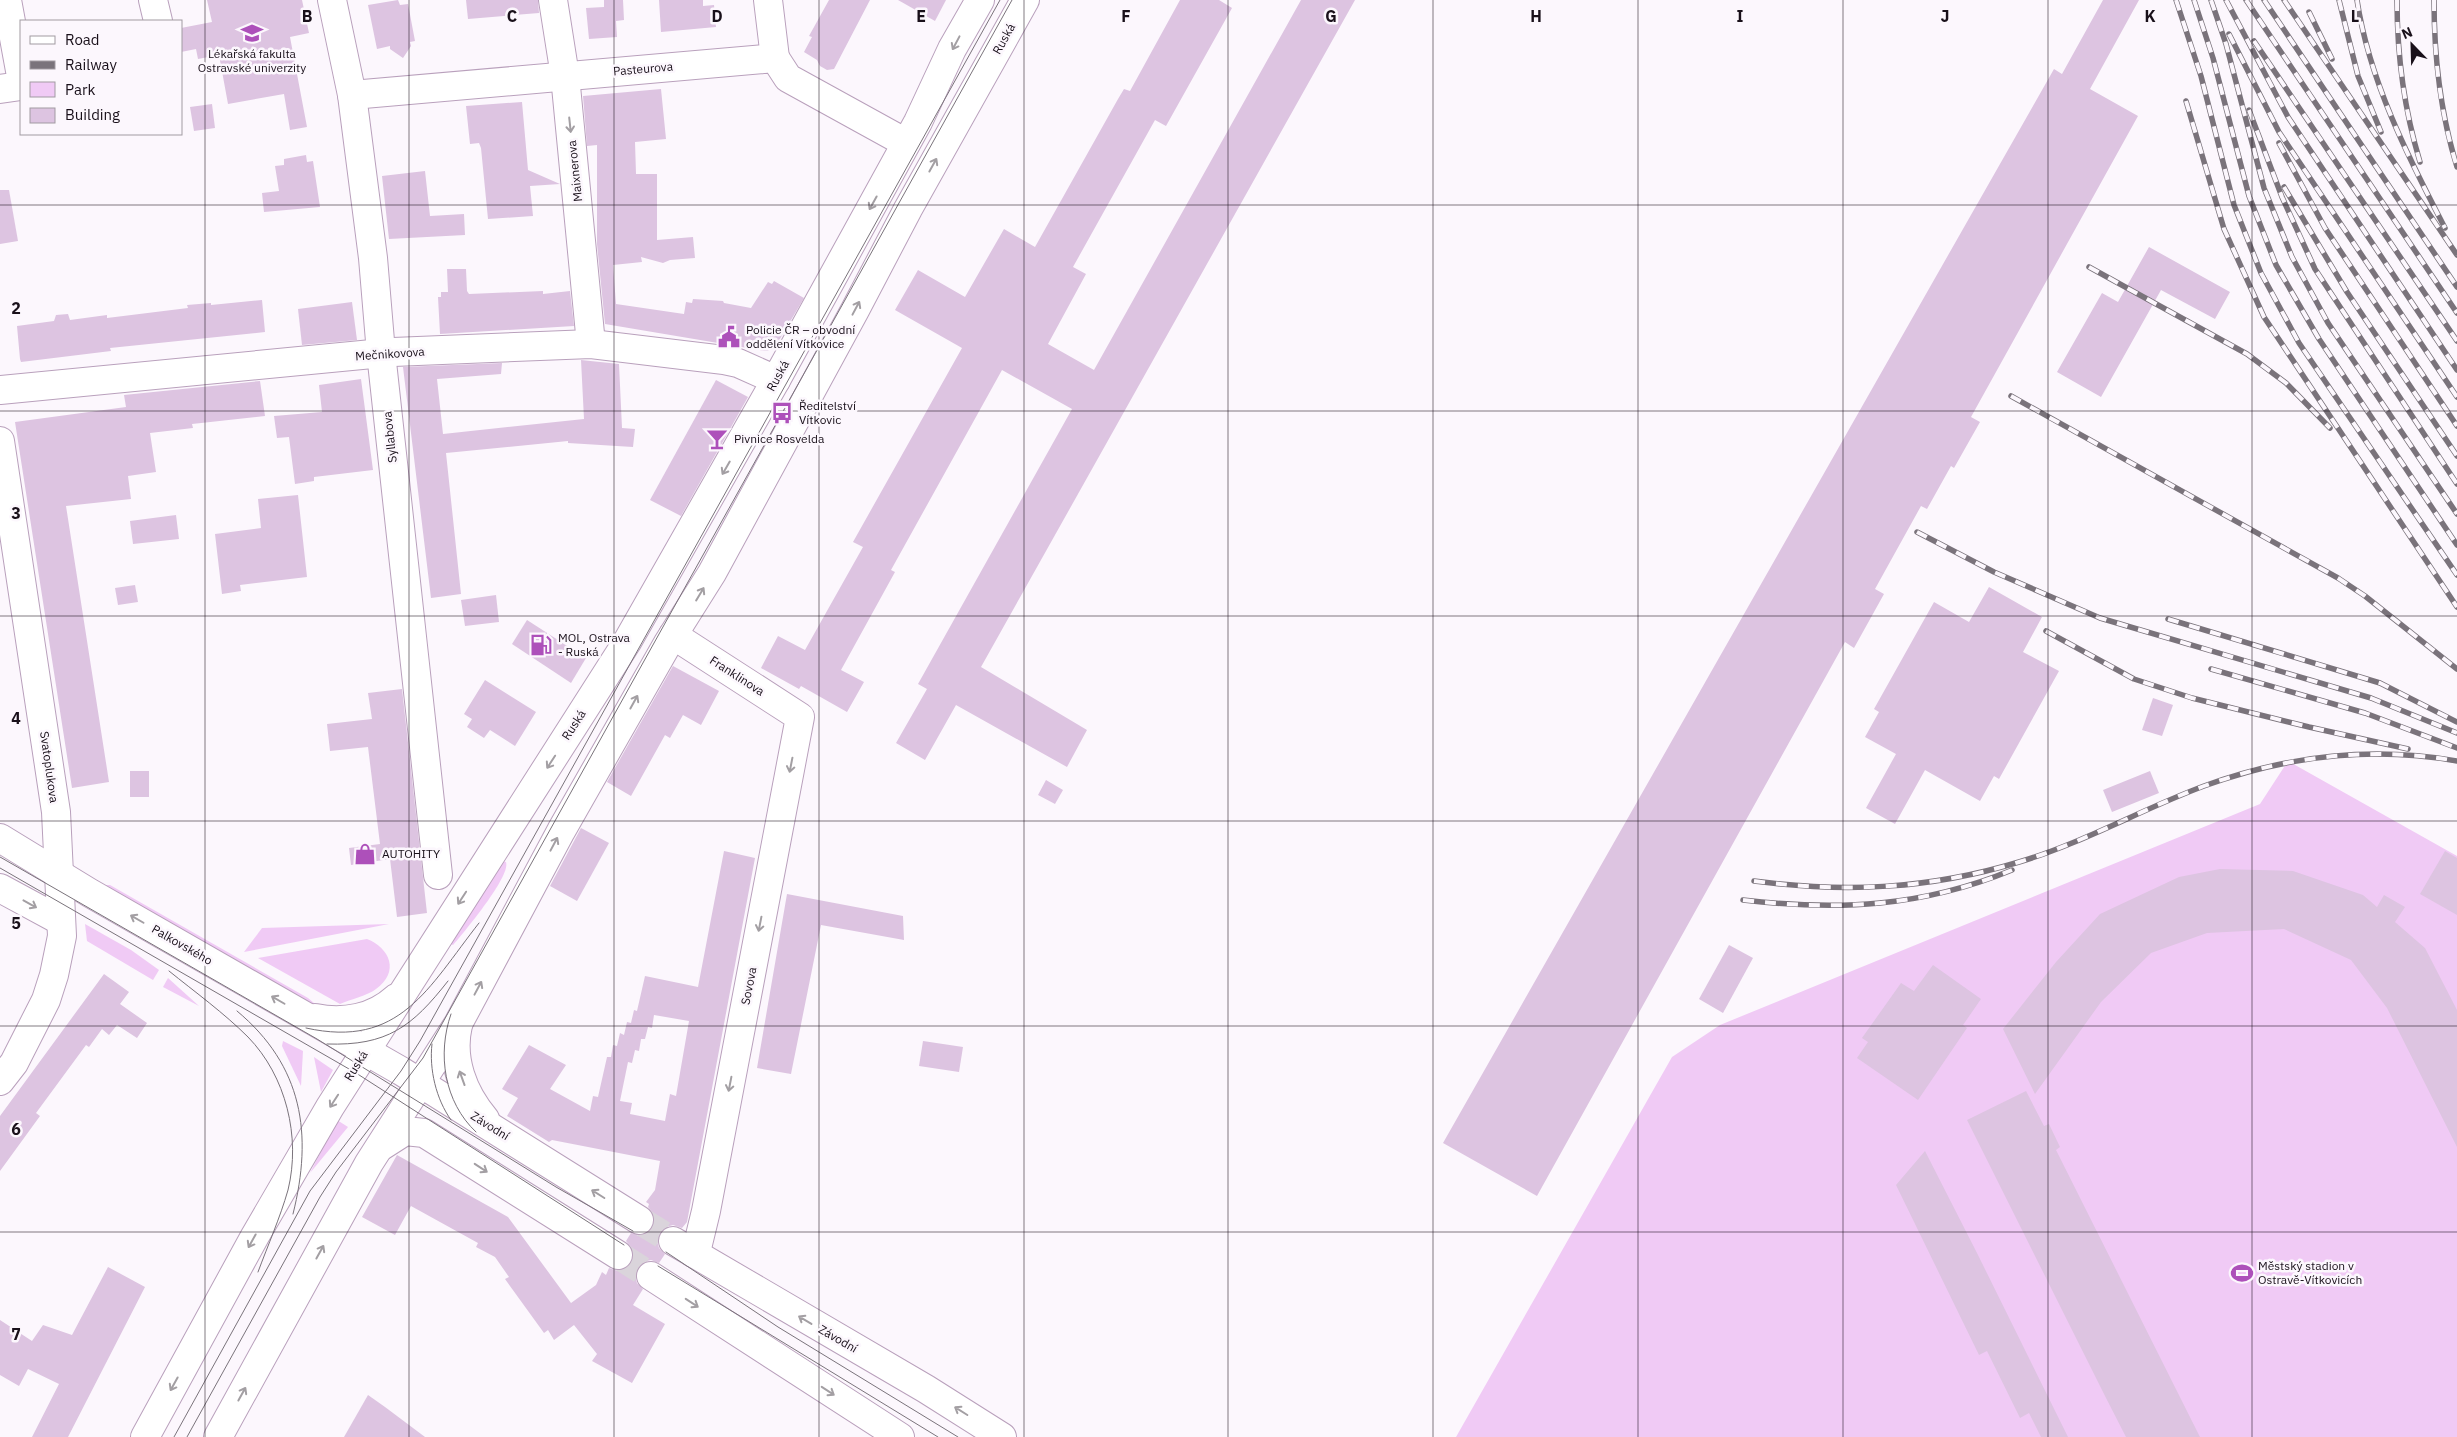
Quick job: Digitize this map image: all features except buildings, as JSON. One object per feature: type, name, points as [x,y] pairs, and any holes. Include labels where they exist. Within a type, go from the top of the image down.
[{"type":"street","points":[[7,0],[20,71]]},
{"type":"street","points":[[153,0],[158,20]]},
{"type":"street","name":"Syllabova","points":[[332,0],[352,95],[373,258],[381,354],[438,875]]},
{"type":"street","name":"Maixnerova","points":[[553,0],[565,76],[591,344]]},
{"type":"street","points":[[768,0],[775,58],[788,78],[906,143]]},
{"type":"street","name":"Ruská","points":[[145,1437],[255,1236],[330,1107],[626,642],[776,380],[906,143],[980,0]]},
{"type":"street","name":"Ruská","points":[[218,1437],[378,1148],[458,1024],[561,832],[673,635],[712,573],[856,310],[908,209],[1026,0]]},
{"type":"street","name":"Pasteurova","points":[[352,95],[775,58]]},
{"type":"street","points":[[0,90],[20,86]]},
{"type":"street","name":"Mečnikovova","points":[[0,390],[381,354],[591,344],[724,360],[776,380]]},
{"type":"street","name":"Svatoplukova","points":[[0,441],[53,790],[61,921],[59,955],[46,1000],[14,1063],[0,1081]]},
{"type":"street","name":"Franklinova","points":[[673,635],[800,717]]},
{"type":"street","name":"Sovova","points":[[683,1247],[698,1244],[706,1211],[800,717]]},
{"type":"street","name":"Palkovského","points":[[0,838],[59,874],[366,1050]]},
{"type":"street","points":[[0,888],[61,921]]},
{"type":"street","points":[[306,1015],[330,1020],[356,1019],[388,1005],[406,985]]},
{"type":"street","points":[[395,1067],[391,1044],[406,985]]},
{"type":"street","points":[[458,1024],[455,1036],[455,1056],[464,1085],[476,1109],[499,1132]]},
{"type":"street","name":"Závodní","points":[[366,1050],[395,1067],[414,1091],[499,1132],[639,1220]]},
{"type":"street","points":[[414,1091],[417,1120],[434,1138]]},
{"type":"street","points":[[378,1148],[405,1131],[424,1132],[618,1255]]},
{"type":"street","name":"Závodní","points":[[683,1247],[926,1389],[1002,1437]]},
{"type":"street","points":[[651,1276],[900,1437]]},
{"type":"green space","points":[[2288,761],[2457,856],[2457,1437],[1456,1437],[1672,1057],[1720,1025],[2260,804]]},
{"type":"green space","points":[[501,861],[506,862],[506,869],[494,891],[453,945],[448,943]]},
{"type":"green space","points":[[101,885],[110,885],[308,998],[321,1009],[322,1016]]},
{"type":"green space","points":[[85,924],[131,950],[159,970],[153,980],[87,941]]},
{"type":"green space","points":[[389,924],[244,952],[262,928]]},
{"type":"green space","points":[[367,939],[375,943],[386,954],[390,968],[388,975],[376,989],[364,996],[340,1004],[258,958]]},
{"type":"green space","points":[[168,978],[199,1006],[163,987]]},
{"type":"green space","points":[[283,1041],[303,1051],[301,1086],[282,1046]]},
{"type":"green space","points":[[314,1057],[333,1070],[321,1092]]},
{"type":"green space","points":[[337,1120],[348,1127],[310,1173]]},
{"type":"tunnel","points":[[639,1220],[673,1241]]},
{"type":"tunnel","points":[[618,1255],[651,1276]]},
{"type":"tram line","points":[[174,1437],[310,1191],[401,1071],[420,1041],[1000,0]]},
{"type":"tram line","points":[[187,1437],[320,1197],[336,1172],[423,1058],[1012,0]]},
{"type":"tram line","points":[[0,857],[317,1039],[556,1187],[633,1231]]},
{"type":"tram line","points":[[0,868],[356,1073],[624,1245]]},
{"type":"tram line","points":[[306,1028],[338,1032],[366,1030],[389,1021],[409,1008],[427,990],[479,923]]},
{"type":"tram line","points":[[169,971],[248,1037],[272,1070],[287,1108],[293,1149],[292,1170],[278,1221],[258,1272]]},
{"type":"tram line","points":[[327,1044],[348,1044],[366,1041],[382,1037],[397,1030],[422,1011],[448,981]]},
{"type":"tram line","points":[[237,1011],[259,1032],[276,1055],[289,1078],[297,1103],[301,1129],[302,1156],[293,1214]]},
{"type":"tram line","points":[[451,1014],[444,1045],[446,1077],[457,1107],[476,1132]]},
{"type":"tram line","points":[[432,1044],[431,1054],[435,1084],[441,1103],[451,1120]]},
{"type":"tram line","points":[[666,1252],[778,1327],[958,1437]]},
{"type":"tram line","points":[[658,1266],[938,1437]]},
{"type":"railway","points":[[2176,0],[2201,76],[2234,205],[2261,273],[2299,343],[2457,575]]},
{"type":"railway","points":[[2194,0],[2213,58],[2249,196],[2276,265],[2319,339],[2457,545]]},
{"type":"railway","points":[[2211,0],[2226,44],[2264,188],[2292,257],[2328,323],[2457,514]]},
{"type":"railway","points":[[2226,0],[2288,117],[2457,370]]},
{"type":"railway","points":[[2246,0],[2457,313]]},
{"type":"railway","points":[[2264,0],[2457,287]]},
{"type":"railway","points":[[2284,0],[2457,255]]},
{"type":"railway","points":[[2339,0],[2358,76],[2381,132]]},
{"type":"railway","points":[[2357,0],[2363,30],[2380,89],[2417,174],[2445,228]]},
{"type":"railway","points":[[2397,0],[2402,82],[2420,162]]},
{"type":"railway","points":[[2434,0],[2439,84],[2446,126],[2457,167]]},
{"type":"railway","points":[[2309,12],[2332,59]]},
{"type":"railway","points":[[2229,34],[2279,132],[2457,397]]},
{"type":"railway","points":[[2254,41],[2457,341]]},
{"type":"railway","points":[[2186,101],[2224,229],[2264,317],[2457,607]]},
{"type":"railway","points":[[2249,110],[2282,197],[2315,269],[2457,484]]},
{"type":"railway","points":[[2279,143],[2325,228],[2457,426]]},
{"type":"railway","points":[[2284,187],[2347,292],[2457,456]]},
{"type":"railway","points":[[2089,267],[2247,354],[2286,383],[2330,428]]},
{"type":"railway","points":[[2011,396],[2338,578],[2365,596],[2457,669]]},
{"type":"railway","points":[[1917,532],[1994,572],[2100,618],[2371,698],[2457,733]]},
{"type":"railway","points":[[2168,619],[2380,683],[2457,722]]},
{"type":"railway","points":[[2046,631],[2134,679],[2192,698],[2408,749]]},
{"type":"railway","points":[[2211,669],[2365,713],[2457,748]]},
{"type":"railway","points":[[1754,881],[1788,885],[1855,887],[1888,886],[1953,878],[1986,871],[2043,854],[2204,786],[2266,767],[2297,761],[2361,754],[2393,754],[2457,761]]},
{"type":"railway","points":[[1743,900],[1813,905],[1880,903],[1913,899],[1945,892],[2012,870]]},
{"type":"place","name":"Lékařská fakulta Ostravské univerzity","points":[[252,33]]},
{"type":"place","name":"Policie ČR – obvodní oddělení Vítkovice","points":[[729,337]]},
{"type":"place","name":"Ředitelství Vítkovic","points":[[782,413]]},
{"type":"place","name":"Pivnice Rosvelda","points":[[717,439]]},
{"type":"place","name":"MOL, Ostrava - Ruská","points":[[541,645]]},
{"type":"place","name":"AUTOHITY","points":[[365,854]]},
{"type":"place","name":"Městský stadion v Ostravě-Vítkovicích","points":[[2242,1273]]}]
